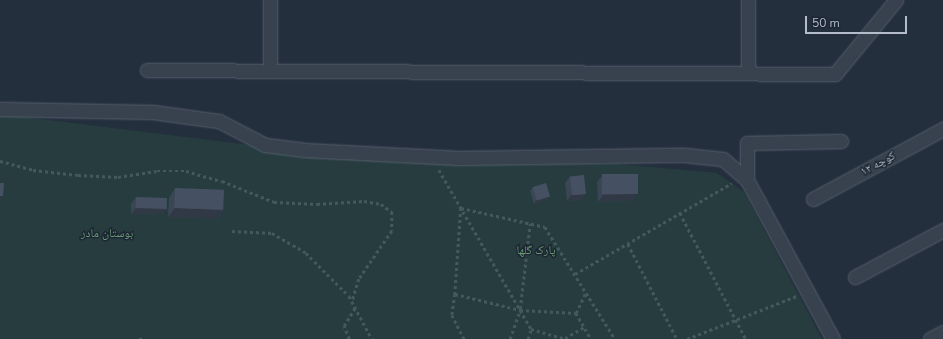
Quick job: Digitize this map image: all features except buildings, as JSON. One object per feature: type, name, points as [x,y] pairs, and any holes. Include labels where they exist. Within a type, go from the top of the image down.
[{"type":"street","points":[[270,0],[270,70]]},
{"type":"street","points":[[748,0],[748,73]]},
{"type":"street","points":[[147,70],[835,74],[896,0]]},
{"type":"street","points":[[0,108],[153,112],[219,121],[265,145],[304,150],[459,158],[685,155],[723,159],[745,179],[833,339]]},
{"type":"street","name":"کوچه ۱۲","points":[[813,199],[943,129]]},
{"type":"street","points":[[745,179],[747,143],[841,141]]},
{"type":"street","points":[[855,277],[943,230]]},
{"type":"street","points":[[930,339],[943,332]]},
{"type":"path","points":[[0,161],[34,170],[78,175],[118,177],[157,171],[186,171],[274,202],[317,204],[364,201],[381,204],[392,212],[392,231],[359,279],[352,302]]},
{"type":"path","points":[[438,169],[531,329],[565,339],[584,327]]},
{"type":"path","points":[[575,274],[680,213],[745,179]]},
{"type":"path","points":[[461,208],[545,227],[615,339]]},
{"type":"path","points":[[461,208],[452,316],[464,339]]},
{"type":"path","points":[[680,213],[746,339]]},
{"type":"path","points":[[510,339],[520,310],[530,224]]},
{"type":"path","points":[[232,231],[272,233],[306,253],[352,302],[372,339]]},
{"type":"path","points":[[628,244],[677,339]]},
{"type":"path","points":[[576,313],[586,292]]},
{"type":"path","points":[[687,339],[808,292]]},
{"type":"path","points":[[455,294],[520,310],[576,313]]},
{"type":"path","points":[[349,339],[344,326],[355,308]]},
{"type":"path","points":[[576,313],[591,339]]},
{"type":"path","points":[[528,339],[531,329]]},
{"type":"path","points":[[139,339],[145,339]]},
{"type":"green space","name":"بوستان مادر","points":[[0,114],[378,161],[618,164],[717,173],[744,192],[822,339],[0,339]]},
{"type":"park label","name":"پارک گلها","points":[[536,251]]}]
